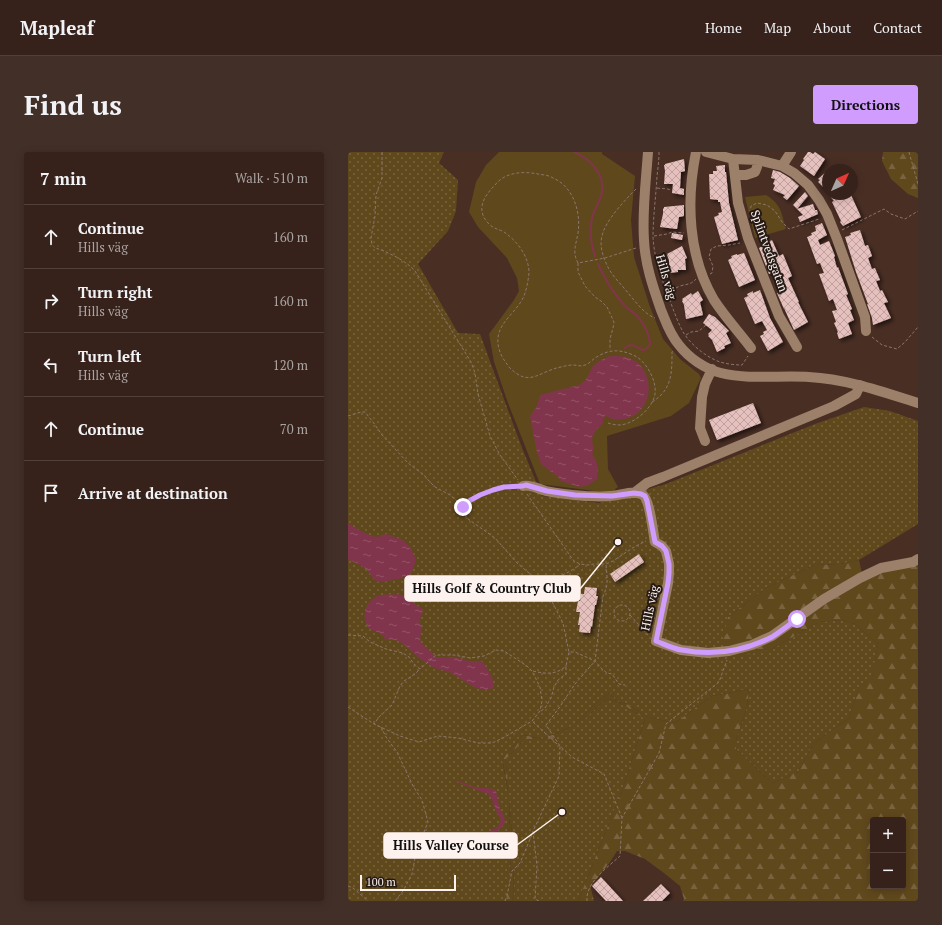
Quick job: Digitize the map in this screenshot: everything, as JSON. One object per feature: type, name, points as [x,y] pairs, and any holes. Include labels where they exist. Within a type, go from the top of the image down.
[{"type":"street","name":"Hills väg","points":[[648,152],[643,215],[644,241],[648,270],[673,338],[691,358],[712,369],[737,376],[810,377],[845,382],[876,389],[918,403]]},
{"type":"street","points":[[696,152],[692,169],[690,203],[695,250],[711,293],[723,313],[751,348]]},
{"type":"street","points":[[706,152],[733,159],[758,160],[782,166],[808,185],[827,214],[865,317],[866,331]]},
{"type":"street","points":[[782,166],[790,152]]},
{"type":"street","name":"Splintvedsgatan","points":[[733,159],[738,203],[749,240],[779,316],[797,347]]},
{"type":"street","points":[[735,175],[746,175],[755,172],[758,160]]},
{"type":"street","points":[[705,441],[700,428],[702,397],[705,384],[712,369]]},
{"type":"street","points":[[523,486],[526,485],[547,491],[575,495],[612,496],[634,493],[647,483],[834,406],[856,394],[860,385]]},
{"type":"street","name":"Hills väg","points":[[634,493],[643,495],[647,501],[655,542],[662,546],[666,551],[669,564],[668,583],[656,641],[681,650],[708,653],[729,652],[752,644],[772,636],[824,598],[860,578],[881,568],[913,562],[918,559]]},
{"type":"path","points":[[382,152],[382,178],[376,195],[372,245],[402,261],[415,271],[471,362],[476,373],[481,408],[490,436],[500,455],[571,557],[574,561],[580,564],[606,564],[640,544],[649,540],[655,542]]},
{"type":"path","points":[[659,152],[653,236],[656,259],[677,319],[686,336],[695,346],[703,353],[721,362],[742,365],[748,357],[751,348]]},
{"type":"path","points":[[909,152],[918,184]]},
{"type":"path","points":[[608,423],[624,425],[632,422],[645,411],[655,394],[649,369],[637,356],[621,351],[610,351],[593,359],[588,365],[558,367],[541,374],[525,378],[515,373],[508,366],[498,346],[500,330],[504,322],[522,300],[526,290],[529,273],[527,261],[518,245],[502,231],[495,229],[484,218],[482,205],[485,197],[496,183],[505,177],[514,173],[544,175],[554,178],[565,185],[572,195],[577,208],[578,233],[575,258],[578,264],[578,272],[585,286],[607,307],[614,322],[614,328],[610,339],[610,351]]},
{"type":"path","points":[[638,188],[612,216],[601,237],[602,250],[609,270],[639,306],[651,316],[658,318]]},
{"type":"path","points":[[656,188],[666,188],[671,190]]},
{"type":"path","points":[[834,233],[849,228],[884,209],[891,214],[905,218],[918,212]]},
{"type":"path","points":[[653,236],[672,232],[692,232]]},
{"type":"path","points":[[578,264],[605,258],[637,248]]},
{"type":"path","points":[[686,336],[691,332],[699,331],[706,325]]},
{"type":"path","points":[[866,331],[882,345],[897,349],[918,327]]},
{"type":"path","points":[[651,402],[659,398],[668,384],[672,367],[672,352],[674,349]]},
{"type":"path","points":[[348,416],[365,412],[382,435],[408,463],[424,475],[435,487],[450,495],[463,507],[463,512],[468,519],[496,538],[518,563],[546,588],[563,623],[569,652],[566,674],[558,680],[551,698],[545,708],[540,711],[532,721],[503,738],[492,742],[478,743],[458,738],[438,736],[419,742],[400,736],[374,724],[348,707]]},
{"type":"path","points":[[463,507],[469,501],[493,490],[504,487],[523,486]]},
{"type":"path","points":[[546,588],[554,580],[580,564]]},
{"type":"path","points":[[504,901],[507,896],[512,871],[520,863],[533,831],[559,776],[560,746],[546,725],[575,684],[595,661],[603,596],[607,588],[608,580],[606,564]]},
{"type":"path","points":[[630,615],[625,620],[621,621],[616,618],[615,611],[618,607],[625,606],[629,610],[630,615],[651,639],[656,641]]},
{"type":"path","points":[[348,635],[363,636],[370,642],[386,649],[403,653],[410,657],[414,664],[420,669]]},
{"type":"path","points":[[374,724],[379,716],[392,705],[400,686],[404,681],[415,674],[435,655],[454,655],[470,658],[484,656],[496,650],[500,650],[517,659],[532,671],[540,687],[542,701],[540,711]]},
{"type":"path","points":[[569,652],[575,652],[595,661],[606,673],[612,674],[619,684],[625,684]]},
{"type":"path","points":[[622,818],[659,753],[666,724],[719,682],[729,652]]},
{"type":"path","points":[[532,671],[545,674],[560,671],[566,666]]},
{"type":"path","points":[[532,721],[572,757],[604,774],[622,818],[620,856],[591,885],[587,901]]},
{"type":"path","points":[[381,727],[397,752],[413,786],[422,800],[428,822],[416,852],[412,874],[404,891],[395,901]]},
{"type":"path","points":[[533,831],[537,866],[535,899],[539,901]]},
{"type":"path","points":[[348,886],[353,888],[368,901]]},
{"type":"green space","points":[[348,152],[444,152],[439,163],[458,180],[456,211],[448,231],[418,264],[458,333],[480,334],[522,448],[542,496],[599,503],[666,484],[815,424],[864,407],[890,411],[918,421],[918,524],[859,560],[840,564],[814,565],[766,588],[728,617],[770,650],[819,622],[841,620],[855,624],[878,644],[872,678],[859,687],[849,718],[814,743],[798,772],[772,783],[736,749],[736,741],[747,707],[749,689],[712,696],[675,723],[648,717],[627,704],[618,702],[609,693],[596,703],[575,724],[584,719],[607,698],[624,705],[645,719],[622,791],[578,901],[512,901],[514,895],[512,833],[509,800],[511,878],[506,901],[348,901]],"holes":[[[572,726],[550,741],[523,741],[506,759],[508,792],[502,758],[523,735],[543,739]]]},
{"type":"green space","points":[[499,152],[602,152],[602,154],[635,176],[631,220],[634,257],[650,307],[663,339],[680,359],[699,374],[701,378],[689,403],[671,416],[607,436],[608,469],[618,487],[610,493],[540,484],[508,403],[494,362],[489,334],[519,291],[517,278],[507,258],[478,227],[469,212],[476,182],[486,165]]},
{"type":"green space","points":[[883,152],[918,152],[918,198],[908,194],[891,179],[882,161]]},
{"type":"green space","points":[[766,195],[778,206],[786,229],[755,238],[745,197]]},
{"type":"green space","points":[[859,560],[863,578],[918,562],[918,901],[683,901],[684,899],[680,886],[664,873],[645,859],[625,851],[617,851],[591,886],[594,901],[578,901],[622,791],[645,719],[624,705],[607,698],[584,719],[550,741],[523,741],[506,759],[509,794],[502,758],[523,735],[543,739],[574,725],[596,703],[609,693],[618,702],[627,704],[648,717],[675,723],[712,696],[749,689],[747,707],[736,741],[736,749],[772,783],[798,772],[814,743],[849,718],[859,687],[872,677],[878,644],[855,624],[841,620],[819,622],[770,650],[735,657],[722,644],[728,617],[766,588],[814,565],[840,564]]},
{"type":"green space","points":[[509,796],[514,895],[512,901],[506,901],[511,878]]},
{"type":"water","points":[[611,356],[622,356],[629,358],[645,371],[649,391],[646,400],[642,409],[634,415],[619,420],[606,416],[603,419],[603,423],[595,432],[592,441],[594,448],[592,454],[598,466],[597,479],[588,485],[580,487],[561,481],[541,464],[537,452],[530,416],[537,406],[540,395],[579,385],[585,381],[593,366],[601,360]]},
{"type":"water","points":[[348,523],[371,536],[378,537],[386,534],[403,540],[411,548],[416,560],[412,572],[409,575],[398,579],[378,582],[367,570],[348,560]]},
{"type":"water","points":[[398,594],[423,610],[420,619],[422,628],[420,638],[421,643],[436,657],[454,657],[468,661],[483,662],[492,677],[493,688],[488,690],[477,688],[451,673],[435,668],[419,658],[402,643],[395,640],[386,640],[382,635],[369,628],[366,622],[365,612],[366,607],[372,599],[377,596]]},
{"type":"water","points":[[458,781],[474,787],[496,791],[500,810],[504,816],[505,823],[493,834],[493,837],[494,840],[502,843],[509,850],[512,854],[510,858],[507,859],[504,853],[488,838],[490,831],[498,827],[501,821],[491,797],[488,794],[457,782]]},
{"type":"building","points":[[808,152],[813,154],[815,152],[825,159],[814,176],[800,166]]},
{"type":"building","points":[[684,159],[685,171],[681,172],[680,188],[684,189],[684,195],[672,193],[673,184],[664,184],[664,165]]},
{"type":"building","points":[[725,165],[729,203],[738,240],[722,244],[714,217],[719,215],[718,213],[722,212],[720,202],[718,202],[718,200],[710,199],[709,174],[713,174],[713,171],[717,171],[716,166]]},
{"type":"building","points":[[773,170],[790,178],[799,186],[787,200],[783,197],[785,195],[773,190],[775,179],[771,178]]},
{"type":"building","points":[[822,175],[822,186],[818,182],[820,180],[818,179]]},
{"type":"building","points":[[805,192],[808,196],[797,209],[793,205]]},
{"type":"building","points":[[833,200],[853,200],[861,217],[843,226],[832,202],[834,201]]},
{"type":"building","points":[[813,204],[818,214],[800,222],[798,217],[803,215],[797,209]]},
{"type":"building","points":[[684,205],[684,216],[679,217],[677,229],[660,227],[664,207]]},
{"type":"building","points":[[822,223],[827,235],[818,240],[820,245],[829,241],[835,256],[837,268],[838,267],[848,294],[846,295],[852,309],[850,310],[854,320],[848,323],[852,334],[839,339],[834,323],[836,322],[832,311],[837,310],[833,299],[829,301],[819,274],[824,273],[820,263],[817,264],[807,237],[816,231],[815,226]]},
{"type":"building","points":[[860,230],[865,246],[868,245],[872,256],[868,258],[872,269],[875,268],[880,280],[876,281],[880,291],[882,290],[888,302],[884,303],[891,318],[873,325],[868,304],[845,237],[851,235],[850,233]]},
{"type":"building","points":[[672,233],[683,235],[682,240],[671,238]]},
{"type":"building","points":[[772,240],[779,256],[783,254],[792,276],[788,278],[808,322],[794,330],[777,293],[783,291],[777,271],[769,274],[759,248]]},
{"type":"building","points":[[682,246],[687,258],[685,259],[686,270],[678,270],[678,272],[669,273],[669,260],[667,254]]},
{"type":"building","points":[[744,253],[755,280],[739,287],[728,260],[732,258],[731,256]]},
{"type":"building","points":[[760,290],[770,318],[783,342],[768,351],[760,336],[767,330],[762,321],[755,324],[744,298],[748,296],[747,294],[753,291],[753,293]]},
{"type":"building","points":[[698,291],[703,300],[700,302],[703,315],[686,319],[682,299],[691,293],[692,295]]},
{"type":"building","points":[[709,314],[715,317],[729,331],[726,333],[731,343],[724,346],[725,348],[717,352],[712,340],[708,336],[712,330],[703,323]]},
{"type":"building","points":[[753,403],[761,423],[717,440],[709,420]]},
{"type":"building","points":[[639,554],[644,562],[615,582],[610,574]]},
{"type":"building","points":[[585,587],[597,588],[596,596],[598,596],[590,633],[579,632],[580,625],[578,625],[580,612],[576,612],[578,601],[580,601],[581,594],[584,594]]},
{"type":"building","points":[[601,877],[623,901],[606,901],[592,886]]},
{"type":"building","points":[[661,884],[670,893],[662,901],[643,901]]},
{"type":"waterway","points":[[574,152],[592,164],[600,175],[602,182],[601,196],[593,214],[591,224],[591,239],[595,256]]},
{"type":"waterway","points":[[598,264],[616,295],[624,305],[640,319],[648,336],[650,345],[646,349],[642,350],[631,345],[625,348]]},
{"type":"place","name":"Hills Golf & Country Club","points":[[618,542]]},
{"type":"place","name":"Hills Valley Course","points":[[562,812]]},
{"type":"route","points":[[463,507],[469,501],[493,490],[504,487],[526,485],[547,491],[575,495],[612,496],[634,493],[641,494],[645,496],[647,501],[655,542],[662,546],[666,551],[669,564],[668,583],[656,641],[681,650],[708,653],[729,652],[772,636],[797,619]]}]
